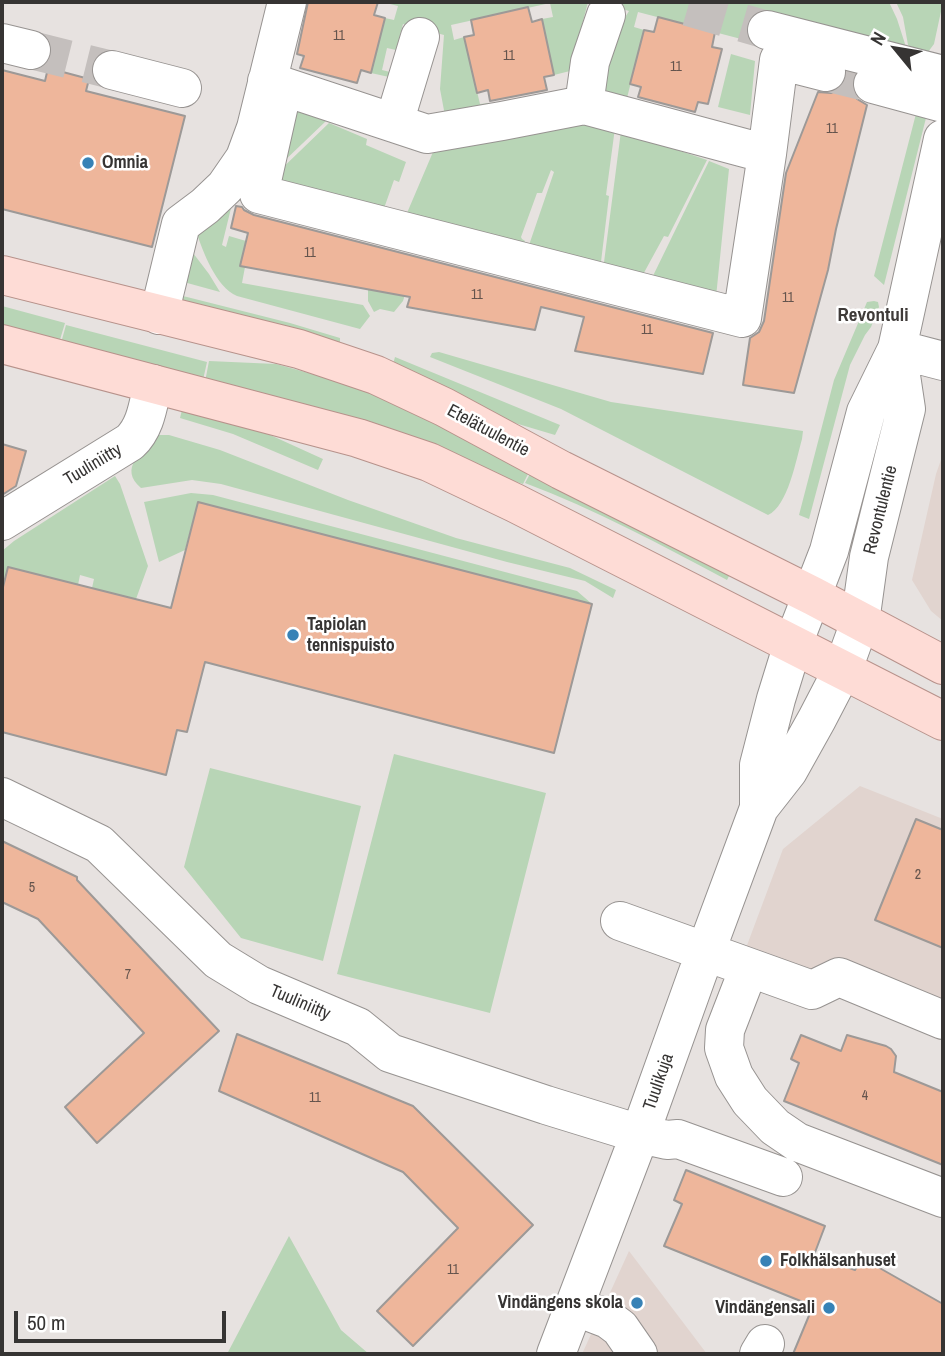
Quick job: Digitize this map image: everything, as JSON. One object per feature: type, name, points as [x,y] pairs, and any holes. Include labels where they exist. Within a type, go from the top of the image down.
[{"type":"main road","name":"Etelätuulentie","points":[[2,275],[299,349],[376,375],[444,407],[943,665]]},
{"type":"main road","points":[[2,344],[358,438],[429,462],[943,721]]},
{"type":"street","points":[[287,2],[259,194],[742,318],[779,60],[826,72]]},
{"type":"street","points":[[584,105],[590,62],[606,15]]},
{"type":"street","points":[[767,30],[943,75]]},
{"type":"street","points":[[394,123],[420,37]]},
{"type":"street","points":[[112,70],[182,88]]},
{"type":"street","points":[[275,84],[427,134],[584,105],[767,154]]},
{"type":"street","points":[[159,315],[181,225],[225,187],[245,158],[275,84]]},
{"type":"street","points":[[873,84],[943,103]]},
{"type":"street","name":"Revontulentie","points":[[793,644],[829,551],[866,412],[897,349],[943,139]]},
{"type":"street","points":[[897,349],[943,361]]},
{"type":"street","name":"Revontulentie","points":[[843,669],[860,622],[869,557],[906,409],[897,349]]},
{"type":"street","name":"Tuuliniitty","points":[[2,521],[130,442],[141,428],[153,384]]},
{"type":"street","name":"Tuulikuja","points":[[759,808],[759,765],[793,644]]},
{"type":"street","name":"Tuulikuja","points":[[556,1354],[759,808],[788,771],[843,669]]},
{"type":"street","name":"Tuuliniitty","points":[[2,797],[99,844],[218,960],[259,985],[358,1027],[390,1053],[640,1134],[667,1140],[678,1139],[783,1177]]},
{"type":"street","points":[[620,921],[812,990],[839,977],[943,1020]]},
{"type":"street","points":[[749,968],[725,1030],[724,1048],[734,1076],[750,1101],[775,1127],[797,1142],[943,1198]]},
{"type":"street","points":[[574,1306],[620,1328],[638,1354]]},
{"type":"shaded area","points":[[943,454],[943,621],[931,611],[912,580]]},
{"type":"shaded area","points":[[860,786],[943,819],[943,1031],[746,948],[783,849]]},
{"type":"shaded area","name":"Vindängens skola","points":[[629,1251],[707,1354],[582,1354]]},
{"type":"green space","points":[[382,2],[588,2],[570,71],[554,75],[542,19],[553,17],[550,3],[451,25],[454,40],[464,37],[480,104],[490,103],[493,115],[446,121],[440,89],[444,35],[403,24],[396,50],[387,48],[382,70],[390,72],[389,77],[371,73],[385,18],[394,20],[398,6]]},
{"type":"green space","points":[[598,2],[889,2],[905,44],[904,46],[884,40],[764,45],[638,12],[634,27],[644,30],[626,102],[603,91],[609,67],[611,40],[629,11]]},
{"type":"green space","points":[[896,2],[943,2],[934,44],[928,52],[915,50],[908,45],[903,17]]},
{"type":"green space","points":[[731,54],[755,61],[750,115],[718,107]]},
{"type":"green space","points":[[290,105],[326,121],[280,165]]},
{"type":"green space","points":[[918,106],[928,110],[884,285],[874,276]]},
{"type":"green space","points":[[590,120],[615,128],[600,270],[528,248],[554,172],[551,170],[542,193],[537,193],[521,237],[525,241],[522,250],[404,220],[433,152]]},
{"type":"green space","points":[[329,123],[367,139],[366,145],[406,162],[399,182],[394,180],[382,214],[271,179]]},
{"type":"green space","points":[[621,131],[707,160],[668,237],[664,236],[640,280],[603,270]]},
{"type":"green space","points":[[709,161],[729,169],[716,297],[650,282]]},
{"type":"green space","points":[[247,174],[240,201],[233,200],[222,245],[226,247],[229,236],[246,241],[240,266],[245,267],[242,283],[363,305],[370,316],[360,329],[237,296],[217,277],[196,231]]},
{"type":"green space","points":[[193,253],[209,274],[220,292],[180,281]]},
{"type":"green space","points":[[409,282],[403,301],[394,312],[380,309],[374,312],[368,301],[368,289]]},
{"type":"green space","points":[[183,296],[340,338],[340,345],[181,302]]},
{"type":"green space","points":[[867,302],[878,302],[879,307],[850,365],[809,519],[799,515],[834,380]]},
{"type":"green space","points":[[2,306],[65,323],[59,343],[2,328]]},
{"type":"green space","points":[[66,325],[207,362],[203,380],[61,343]]},
{"type":"green space","points":[[439,352],[611,402],[803,431],[786,493],[775,510],[768,515],[561,409],[430,357],[432,353]]},
{"type":"green space","points":[[395,357],[560,425],[555,435],[498,418],[392,368]]},
{"type":"green space","points":[[209,361],[276,364],[334,380],[384,398],[530,470],[523,484],[205,382]]},
{"type":"green space","points":[[182,410],[257,429],[323,459],[318,470],[233,434],[180,418]]},
{"type":"green space","points":[[157,435],[169,435],[220,450],[348,500],[456,538],[570,568],[616,590],[613,598],[585,581],[221,484],[192,480],[141,488],[134,481],[132,467],[139,454]]},
{"type":"green space","points":[[531,472],[730,574],[727,580],[602,516],[525,483]]},
{"type":"green space","points":[[115,476],[148,566],[136,599],[92,588],[94,579],[80,575],[78,585],[8,567],[4,584],[2,583],[2,551]]},
{"type":"green space","points":[[191,493],[213,495],[577,591],[592,604],[198,502],[185,550],[159,562],[144,502]]},
{"type":"green space","points":[[394,754],[546,793],[490,1013],[337,974]]},
{"type":"green space","points":[[210,768],[361,806],[323,961],[241,938],[184,867]]},
{"type":"green space","points":[[289,1236],[341,1330],[369,1354],[227,1354]]},
{"type":"building","points":[[308,2],[378,2],[374,15],[385,18],[371,73],[361,70],[357,83],[300,68],[304,56],[297,54]]},
{"type":"building","points":[[528,7],[532,22],[542,19],[554,75],[544,77],[547,90],[490,101],[488,90],[477,93],[464,37],[474,35],[471,20]]},
{"type":"building","points":[[658,17],[715,32],[712,47],[722,49],[708,104],[698,102],[695,112],[638,97],[641,87],[630,84],[644,30],[654,32]]},
{"type":"building","name":"Omnia","points":[[48,68],[89,79],[86,91],[185,116],[152,247],[2,209],[2,70],[45,81]]},
{"type":"building","points":[[847,73],[854,75],[852,89],[857,99],[867,105],[828,270],[794,393],[743,385],[750,338],[759,332],[764,321],[786,173],[818,92],[831,93],[841,88]]},
{"type":"building","points":[[236,206],[254,215],[713,333],[703,374],[575,351],[584,317],[541,307],[535,330],[407,307],[410,297],[240,266],[248,233],[231,228]]},
{"type":"building","points":[[2,444],[26,451],[16,486],[2,495]]},
{"type":"building","name":"Tapiolan tennispuisto","points":[[198,502],[592,604],[554,753],[205,662],[187,732],[177,730],[166,775],[2,732],[2,591],[8,567],[171,608]]},
{"type":"building","points":[[916,819],[943,830],[943,948],[875,920]]},
{"type":"building","points":[[2,841],[77,877],[219,1031],[97,1143],[65,1107],[144,1033],[38,919],[2,902]]},
{"type":"building","points":[[237,1034],[413,1106],[533,1225],[413,1346],[377,1311],[458,1228],[403,1172],[219,1091]]},
{"type":"building","points":[[801,1035],[841,1051],[847,1035],[886,1046],[896,1056],[894,1072],[943,1092],[943,1165],[784,1101],[799,1063],[791,1059]]},
{"type":"building","name":"Folkhälsanhuset","points":[[686,1170],[825,1226],[814,1255],[855,1270],[862,1258],[943,1304],[943,1354],[793,1354],[813,1306],[664,1246],[682,1204],[674,1200]]},
{"type":"tunnel","points":[[688,7],[767,30]]},
{"type":"tunnel","points":[[31,50],[112,70]]},
{"type":"tunnel","points":[[826,72],[873,84]]},
{"type":"place","name":"Omnia","points":[[88,163]]},
{"type":"place","name":"Tapiolan tennispuisto","points":[[293,635]]},
{"type":"place","name":"Folkhälsanhuset","points":[[766,1261]]},
{"type":"place","name":"Vindängens skola","points":[[637,1303]]},
{"type":"place","name":"Vindängensali","points":[[829,1308]]},
{"type":"district","name":"Revontuli","points":[[873,316]]}]
